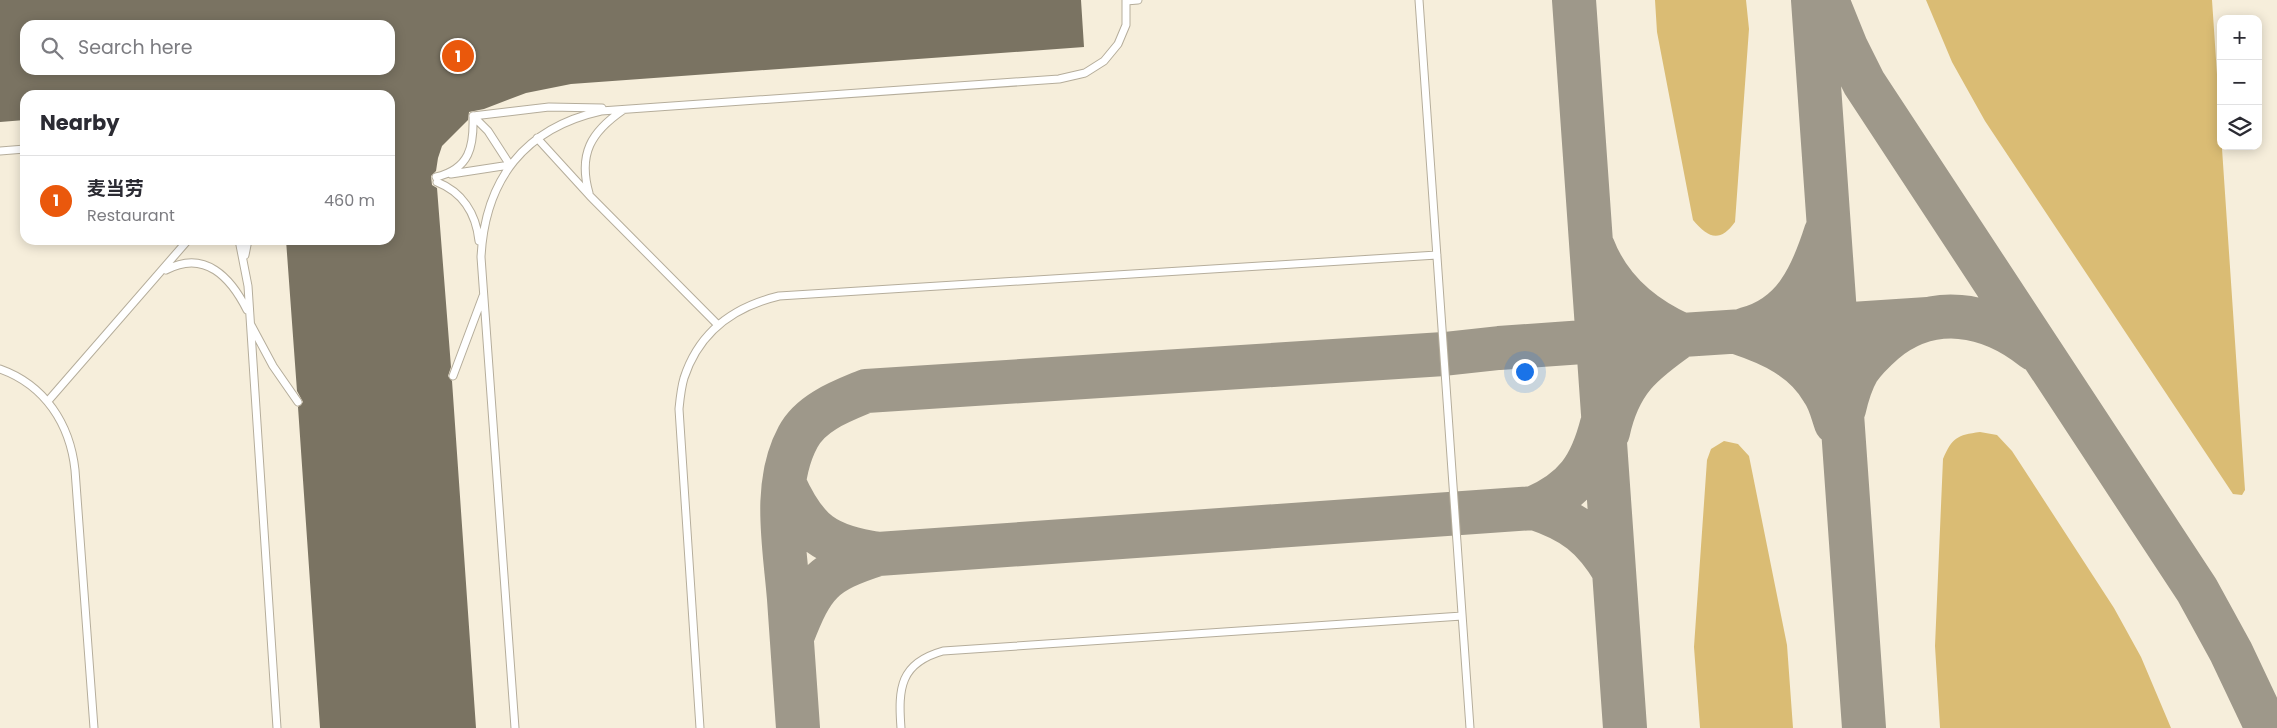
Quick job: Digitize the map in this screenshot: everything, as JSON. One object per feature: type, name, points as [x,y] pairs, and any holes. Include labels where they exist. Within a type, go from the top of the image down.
[{"type":"lane","points":[[481,257],[482,236],[487,216],[497,190],[510,165],[537,138],[555,126],[578,116],[624,109],[1059,79],[1085,73],[1104,61],[1118,44],[1126,25],[1126,0],[1138,0]]},
{"type":"lane","points":[[1419,0],[1470,728]]},
{"type":"lane","points":[[473,116],[548,107],[624,109]]},
{"type":"lane","points":[[590,196],[585,179],[584,165],[591,140],[606,122],[624,109]]},
{"type":"lane","points":[[473,116],[488,131],[510,165]]},
{"type":"lane","points":[[473,116],[473,140],[470,152],[458,168],[437,179],[460,194],[470,209],[476,223],[481,257],[515,728]]},
{"type":"lane","points":[[537,138],[590,196],[717,324]]},
{"type":"lane","points":[[0,151],[20,149]]},
{"type":"lane","points":[[448,174],[510,165]]},
{"type":"lane","points":[[48,401],[184,245]]},
{"type":"lane","points":[[241,245],[250,314],[278,728]]},
{"type":"lane","points":[[244,261],[247,245]]},
{"type":"lane","points":[[700,728],[679,409],[683,380],[688,367],[717,324],[762,300],[779,296],[1437,255]]},
{"type":"lane","points":[[161,272],[187,263],[200,264],[216,270],[228,279],[238,291],[250,314]]},
{"type":"lane","points":[[453,376],[484,294]]},
{"type":"lane","points":[[250,323],[274,366],[298,402]]},
{"type":"lane","points":[[0,369],[27,384],[48,401],[65,427],[74,455],[94,728]]},
{"type":"lane","points":[[901,728],[899,693],[908,672],[917,662],[943,651],[1462,616]]},
{"type":"shaded area","points":[[1655,0],[1746,0],[1749,29],[1735,222],[1730,229],[1719,235],[1709,234],[1693,220],[1657,32]]},
{"type":"shaded area","points":[[1926,0],[2212,0],[2217,74],[2217,150],[2222,150],[2245,490],[2242,495],[2233,494],[1985,121],[1952,62]]},
{"type":"shaded area","points":[[1980,432],[1997,435],[2012,451],[2114,608],[2141,657],[2171,728],[1940,728],[1935,646],[1943,459],[1949,446],[1956,439]]},
{"type":"shaded area","points":[[1724,441],[1738,444],[1749,456],[1787,645],[1793,728],[1700,728],[1694,647],[1707,460],[1711,449]]},
{"type":"building","points":[[0,0],[1081,0],[1084,47],[571,84],[526,93],[484,109],[469,112],[468,120],[442,146],[436,171],[431,176],[432,185],[437,188],[451,367],[448,376],[452,381],[476,728],[320,728],[298,407],[303,402],[297,391],[286,245],[395,245],[395,90],[20,90],[20,120],[0,122]]},
{"type":"taxiway","points":[[1574,0],[1625,728]]},
{"type":"taxiway","points":[[1813,0],[1864,728]]},
{"type":"taxiway","points":[[1827,0],[1846,47],[1864,83],[2197,590],[2231,652],[2267,728]]},
{"type":"taxiway","points":[[1746,329],[1763,323],[1789,305],[1807,279],[1826,232]]},
{"type":"taxiway","points":[[1593,247],[1608,276],[1628,300],[1653,320],[1682,335]]},
{"type":"taxiway","points":[[1844,409],[1853,379],[1867,358],[1902,329],[1921,321],[1941,317],[1979,320],[2017,337],[2034,349]]},
{"type":"taxiway","points":[[798,728],[783,538],[782,516],[785,475],[790,456],[804,428],[828,408],[866,391],[1444,354],[1499,348],[1928,319]]},
{"type":"taxiway","points":[[1739,333],[1764,342],[1787,354],[1807,370],[1825,395],[1836,423]]},
{"type":"taxiway","points":[[1608,432],[1619,399],[1634,375],[1655,355],[1682,335]]},
{"type":"taxiway","points":[[792,637],[806,604],[822,582],[844,567],[878,554],[1534,508],[1571,485],[1586,465],[1598,439],[1602,424]]},
{"type":"taxiway","points":[[784,483],[801,514],[819,534],[844,546],[878,554]]},
{"type":"taxiway","points":[[1534,508],[1560,518],[1581,531],[1598,548],[1614,571]]},
{"type":"place","name":"麦当劳","points":[[458,56]]}]
